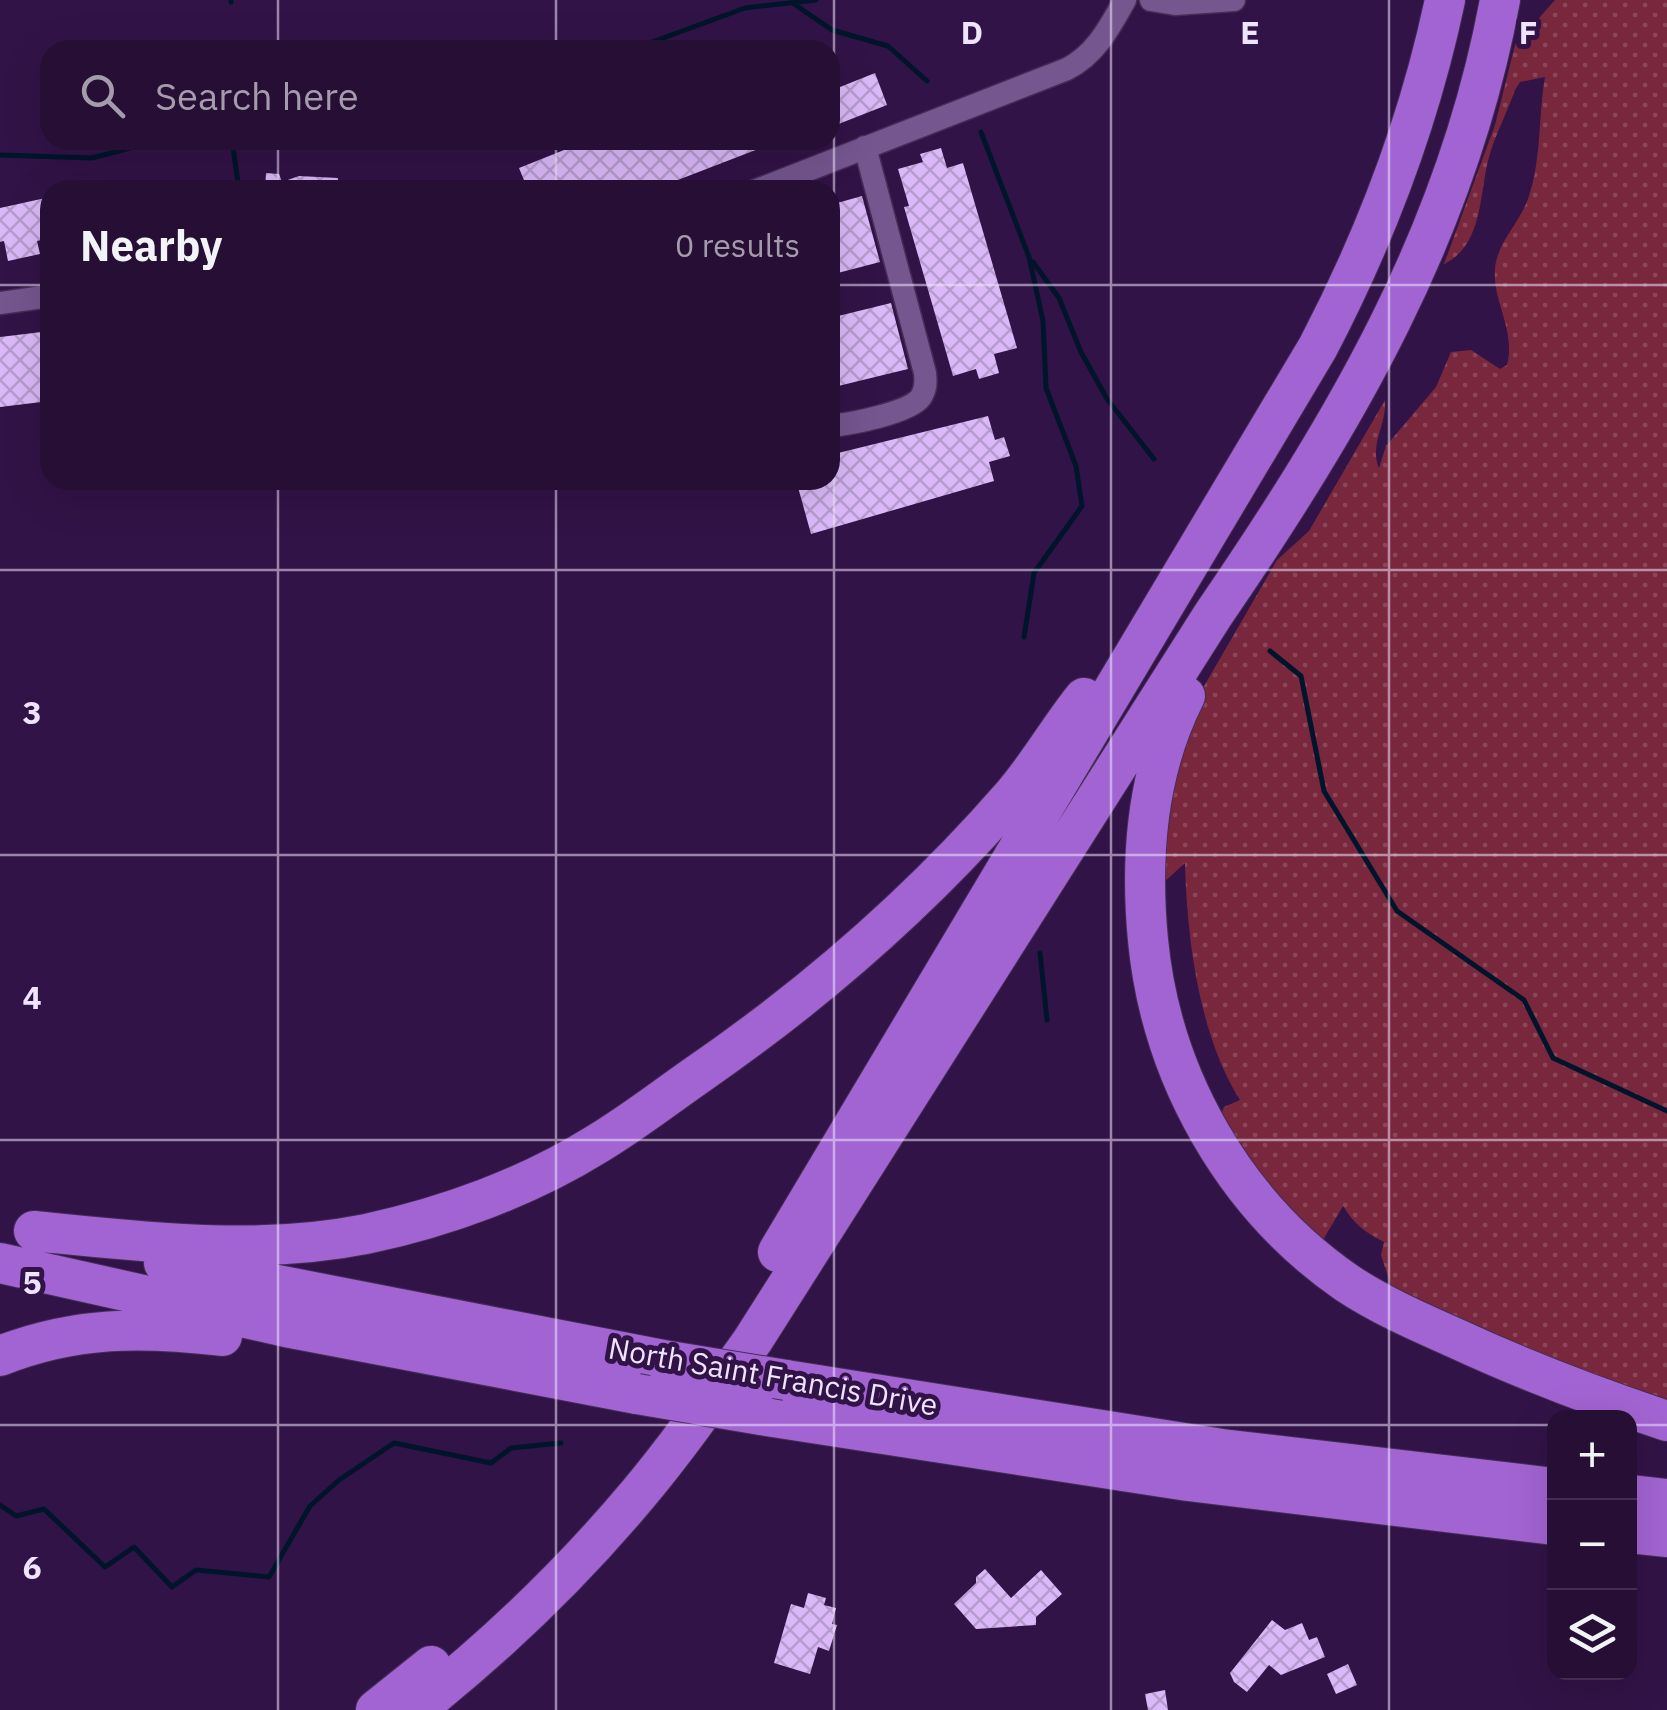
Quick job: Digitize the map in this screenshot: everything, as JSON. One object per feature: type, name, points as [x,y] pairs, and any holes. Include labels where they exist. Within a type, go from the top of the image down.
[{"type":"highway","points":[[376,1710],[490,1614],[595,1508],[660,1430],[727,1337],[1318,347],[1390,194],[1434,53],[1445,0]]},
{"type":"highway","points":[[415,1710],[518,1620],[598,1540],[687,1433],[753,1340],[1261,545],[1359,384],[1419,266],[1456,169],[1492,46],[1500,0]]},
{"type":"highway","points":[[1261,545],[1171,724],[1149,814],[1145,871],[1150,964],[1172,1052],[1197,1112],[1254,1198],[1311,1255],[1348,1284],[1508,1362],[1667,1421]]},
{"type":"highway","points":[[17,1227],[238,1247],[363,1234],[487,1199],[595,1146],[795,1002],[869,942],[926,888],[1016,792],[1195,551]]},
{"type":"highway","name":"North Saint Francis Drive","points":[[17,1227],[299,1291],[663,1360],[1222,1448],[1547,1487]]},
{"type":"highway","name":"North Saint Francis Drive","points":[[0,1263],[153,1299],[419,1353],[761,1415],[1188,1482],[1547,1525]]},
{"type":"highway","points":[[0,1356],[66,1334],[136,1329],[239,1338],[306,1349],[419,1353]]},
{"type":"highway","points":[[1637,1497],[1667,1499]]},
{"type":"highway","points":[[1637,1534],[1667,1537]]},
{"type":"street","points":[[783,180],[1077,64],[1100,43],[1125,0]]},
{"type":"street","points":[[1151,0],[1175,4],[1234,0]]},
{"type":"street","points":[[840,424],[912,406],[925,388],[925,373],[865,148]]},
{"type":"street","points":[[0,303],[40,297]]},
{"type":"shaded area","points":[[1555,0],[1667,0],[1667,1407],[1501,1346],[1391,1286],[1381,1255],[1384,1242],[1361,1227],[1343,1206],[1323,1240],[1277,1202],[1220,1117],[1224,1107],[1240,1100],[1205,1017],[1192,955],[1185,863],[1164,882],[1160,836],[1196,700],[1277,560],[1309,531],[1385,400],[1376,451],[1379,468],[1386,446],[1436,387],[1451,352],[1471,350],[1500,369],[1507,365],[1508,340],[1495,268],[1500,249],[1524,208],[1532,184],[1545,77],[1520,82],[1515,90],[1494,140],[1473,231],[1457,255],[1444,264],[1495,125],[1515,45]]},
{"type":"building","points":[[875,73],[887,105],[840,123],[840,87]]},
{"type":"building","points":[[941,148],[947,168],[963,163],[1017,348],[994,354],[999,373],[979,379],[976,369],[953,376],[904,207],[909,206],[898,169],[923,162],[920,154]]},
{"type":"building","points":[[564,150],[756,150],[678,180],[524,180],[519,168]]},
{"type":"building","points":[[266,173],[279,174],[281,180],[266,180]]},
{"type":"building","points":[[299,176],[338,180],[288,180]]},
{"type":"building","points":[[862,196],[880,262],[840,272],[840,202]]},
{"type":"building","points":[[40,199],[40,254],[8,261],[4,241],[0,242],[0,208]]},
{"type":"building","points":[[891,303],[908,369],[840,386],[840,316]]},
{"type":"building","points":[[40,332],[40,402],[0,407],[0,337]]},
{"type":"building","points":[[988,416],[995,440],[1004,437],[1010,456],[989,462],[994,481],[811,534],[799,490],[840,490],[840,453]]},
{"type":"building","points":[[985,1569],[1011,1598],[1041,1570],[1062,1594],[1036,1617],[1036,1625],[976,1629],[954,1604]]},
{"type":"building","points":[[808,1593],[826,1598],[824,1605],[836,1608],[832,1624],[837,1625],[829,1651],[818,1647],[810,1674],[774,1663],[791,1604],[804,1608]]},
{"type":"building","points":[[1272,1620],[1285,1630],[1302,1623],[1309,1640],[1317,1637],[1325,1657],[1281,1675],[1269,1665],[1247,1692],[1234,1682],[1230,1673]]},
{"type":"building","points":[[1348,1664],[1357,1685],[1336,1694],[1327,1674]]},
{"type":"building","points":[[1165,1690],[1168,1710],[1148,1710],[1145,1694]]},
{"type":"waterway","points":[[658,40],[745,8],[816,0]]},
{"type":"waterway","points":[[794,4],[832,30],[888,46],[927,81]]},
{"type":"waterway","points":[[981,132],[1029,257],[1043,321],[1046,388],[1076,466],[1082,506],[1034,573],[1024,637]]},
{"type":"waterway","points":[[0,155],[92,158],[122,150]]},
{"type":"waterway","points":[[233,150],[238,180]]},
{"type":"waterway","points":[[1033,262],[1059,298],[1081,352],[1107,399],[1154,459]]},
{"type":"waterway","points":[[1270,651],[1301,676],[1324,791],[1397,911],[1524,1000],[1553,1058],[1667,1111]]},
{"type":"waterway","points":[[1040,953],[1047,1020]]},
{"type":"waterway","points":[[0,1505],[16,1516],[44,1509],[105,1567],[134,1547],[172,1587],[196,1570],[269,1577],[310,1506],[339,1480],[394,1443],[491,1463],[511,1448],[561,1443]]}]
